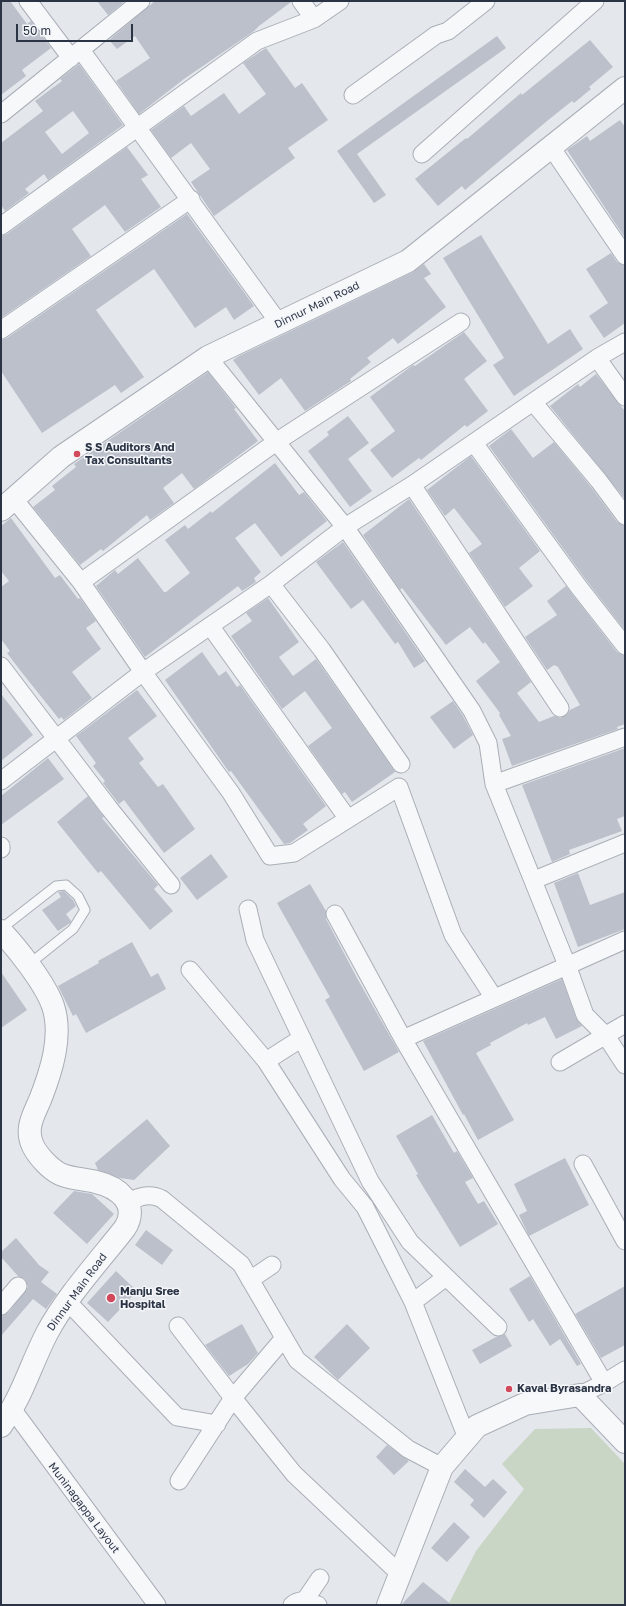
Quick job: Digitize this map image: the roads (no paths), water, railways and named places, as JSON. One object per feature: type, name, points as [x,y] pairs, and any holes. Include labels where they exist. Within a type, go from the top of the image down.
[{"type":"street","points":[[28,1],[76,54],[136,127],[191,199],[279,323]]},
{"type":"street","points":[[1,114],[141,1]]},
{"type":"street","points":[[301,1],[314,18]]},
{"type":"street","points":[[1,226],[257,41],[314,18],[340,1]]},
{"type":"street","points":[[353,95],[436,35],[448,31],[486,1]]},
{"type":"street","points":[[422,154],[594,1]]},
{"type":"street","name":"Dinnur Main Road","points":[[7,504],[61,457],[208,357],[408,261],[625,88]]},
{"type":"street","points":[[551,147],[625,256]]},
{"type":"street","points":[[1,330],[191,199]]},
{"type":"street","points":[[81,582],[276,442],[461,322]]},
{"type":"street","points":[[1,781],[143,672],[211,627],[345,528],[412,485],[598,358],[625,342]]},
{"type":"street","points":[[208,357],[345,528],[472,711],[488,743],[494,784],[534,880],[585,1015],[606,1036],[625,1065]]},
{"type":"street","points":[[598,358],[625,397]]},
{"type":"street","points":[[533,402],[599,481],[625,516]]},
{"type":"street","points":[[474,443],[578,586],[625,646]]},
{"type":"street","points":[[412,485],[560,708]]},
{"type":"street","points":[[7,504],[81,582],[143,672],[231,793],[270,856],[294,853],[399,787],[453,935],[494,998]]},
{"type":"street","points":[[271,584],[322,650],[401,764]]},
{"type":"street","points":[[211,627],[348,819]]},
{"type":"street","points":[[1,666],[171,885]]},
{"type":"street","points":[[494,784],[625,737]]},
{"type":"street","points":[[534,880],[625,843]]},
{"type":"street","points":[[248,909],[255,940],[370,1182],[410,1242],[498,1327]]},
{"type":"street","points":[[335,914],[403,1039],[604,1383]]},
{"type":"street","points":[[1,930],[28,965],[52,1005],[55,1021],[55,1044],[52,1066],[29,1126],[32,1145],[43,1159],[59,1174],[97,1182],[118,1192],[129,1202],[145,1196],[155,1196],[162,1199],[241,1264],[297,1360],[408,1449],[442,1467]]},
{"type":"street","points":[[403,1039],[625,940]]},
{"type":"street","points":[[190,970],[266,1061],[342,1179],[364,1207],[413,1302],[467,1438]]},
{"type":"street","points":[[560,1062],[625,1024]]},
{"type":"street","points":[[266,1061],[302,1038]]},
{"type":"street","points":[[583,1164],[625,1241]]},
{"type":"street","name":"Dinnur Main Road","points":[[7,1418],[47,1333],[68,1302],[129,1221],[131,1210],[129,1202]]},
{"type":"street","points":[[250,1280],[272,1265]]},
{"type":"street","points":[[413,1302],[446,1277]]},
{"type":"street","points":[[1,1306],[18,1286]]},
{"type":"street","points":[[68,1302],[177,1417],[217,1424]]},
{"type":"street","points":[[178,1326],[294,1474],[400,1574]]},
{"type":"street","points":[[179,1481],[233,1398],[284,1338]]},
{"type":"street","points":[[388,1605],[442,1467],[477,1426],[525,1404],[580,1394],[604,1383],[625,1370]]},
{"type":"street","points":[[580,1394],[625,1442]]},
{"type":"street","name":"Muninagappa Layout","points":[[7,1418],[156,1605]]},
{"type":"street","points":[[305,1603],[320,1578]]},
{"type":"lane","points":[[1,930],[56,886],[66,885],[78,896],[85,910],[73,929],[28,965]]},
{"type":"place","name":"S S Auditors And Tax Consultants","points":[[77,454]]},
{"type":"place","name":"Manju Sree Hospital","points":[[111,1298]]},
{"type":"place","name":"Kaval Byrasandra","points":[[509,1389]]}]
